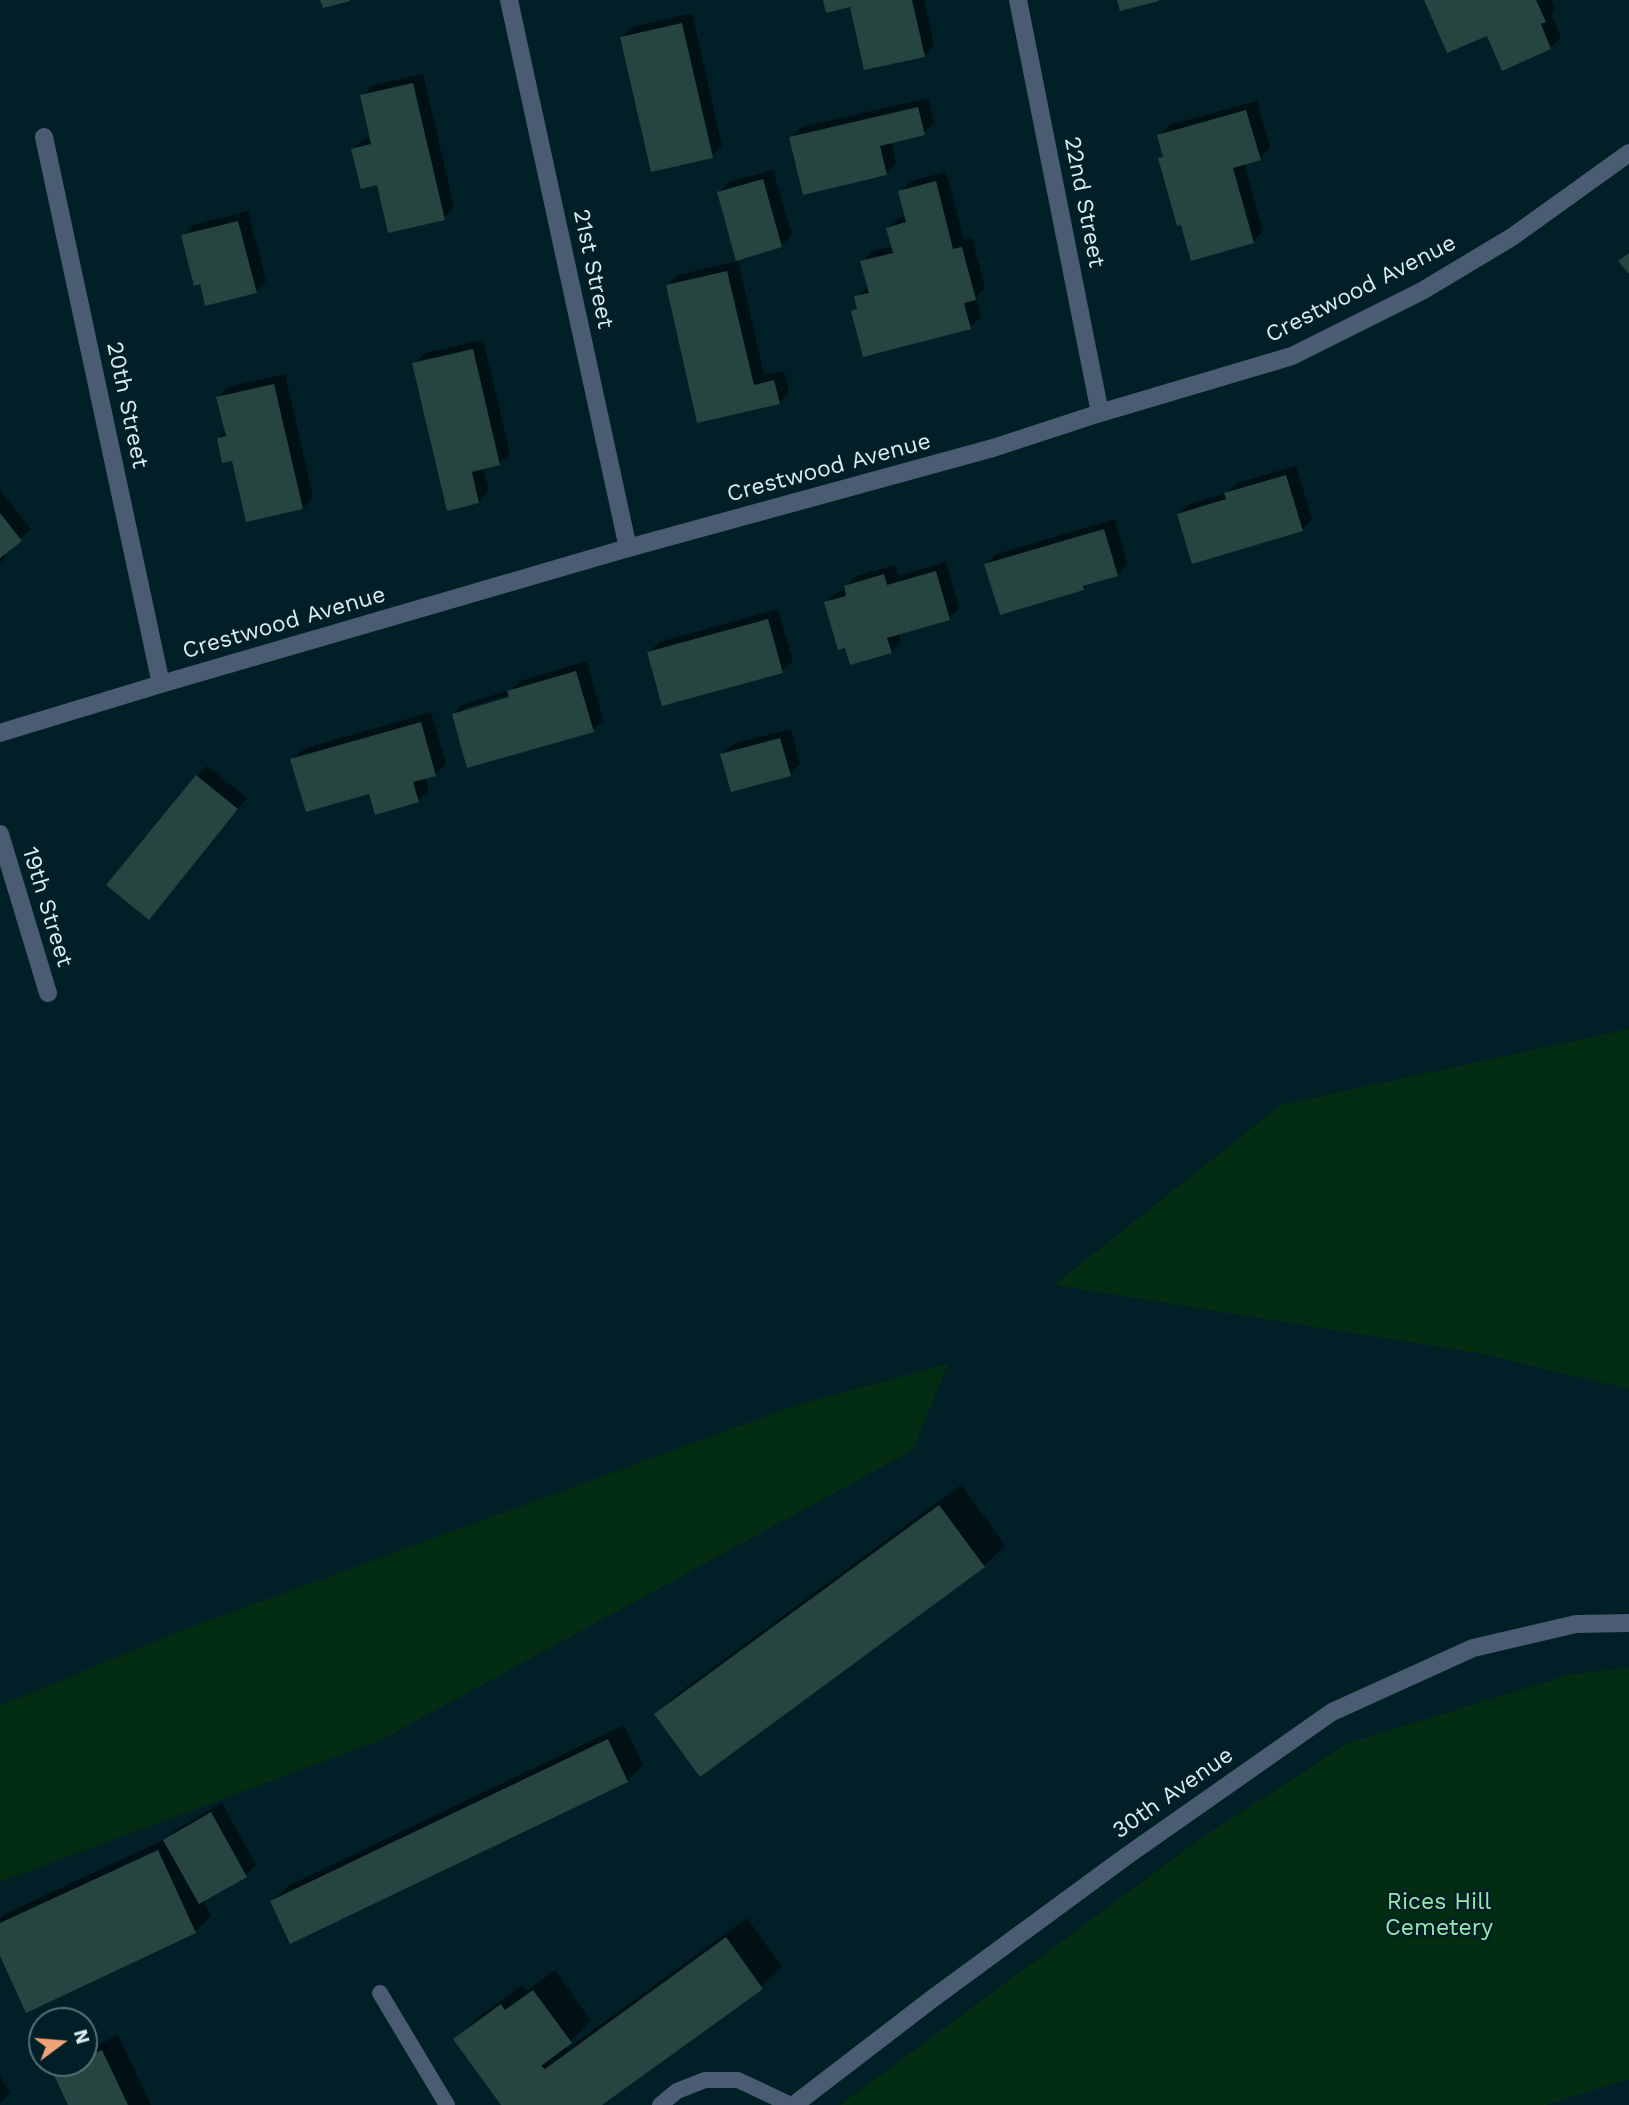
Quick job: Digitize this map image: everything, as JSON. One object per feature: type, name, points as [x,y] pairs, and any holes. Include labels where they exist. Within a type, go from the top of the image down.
[{"type":"street","name":"21st Street","points":[[509,0],[628,548]]},
{"type":"street","name":"22nd Street","points":[[1018,0],[1100,413]]},
{"type":"street","name":"20th Street","points":[[44,137],[161,684]]},
{"type":"street","name":"Crestwood Avenue","points":[[0,733],[628,548],[993,448],[1292,356],[1422,291],[1512,237],[1629,153]]},
{"type":"street","name":"19th Street","points":[[0,834],[48,993]]},
{"type":"street","name":"30th Avenue","points":[[792,2105],[1106,1871],[1332,1712],[1473,1648],[1576,1624],[1629,1623]]},
{"type":"lane","points":[[380,1993],[447,2105]]},
{"type":"lane","points":[[660,2105],[677,2091],[705,2080],[738,2080],[792,2105]]},
{"type":"green space","points":[[1629,1029],[1629,1389],[1477,1353],[1054,1285],[1281,1105]]},
{"type":"green space","points":[[948,1364],[913,1450],[381,1740],[0,1882],[0,1706],[172,1634],[797,1405]]},
{"type":"green space","name":"Rices Hill Cemetery","points":[[1629,1668],[1629,2079],[1546,2105],[840,2105],[1203,1837],[1348,1743],[1572,1674]]},
{"type":"building","points":[[320,0],[350,0],[350,1],[323,8]]},
{"type":"building","points":[[823,0],[912,0],[925,57],[864,70],[850,7],[826,13]]},
{"type":"building","points":[[1117,0],[1159,0],[1159,1],[1120,11]]},
{"type":"building","points":[[1424,0],[1536,0],[1546,22],[1541,24],[1551,49],[1502,71],[1487,36],[1447,53]]},
{"type":"building","points":[[682,23],[713,158],[651,172],[620,37]]},
{"type":"building","points":[[413,83],[445,220],[388,233],[377,185],[361,189],[351,149],[371,144],[360,95]]},
{"type":"building","points":[[918,107],[925,135],[880,146],[887,175],[803,195],[789,137]]},
{"type":"building","points":[[1246,110],[1261,160],[1233,168],[1254,243],[1191,261],[1181,225],[1177,226],[1158,158],[1163,157],[1157,135]]},
{"type":"building","points":[[763,179],[782,247],[736,261],[717,192]]},
{"type":"building","points":[[936,181],[953,249],[962,247],[976,300],[964,303],[971,329],[863,357],[851,311],[857,309],[854,296],[869,293],[860,261],[893,253],[886,228],[906,222],[898,191]]},
{"type":"building","points":[[238,221],[257,293],[205,306],[200,284],[194,286],[181,235]]},
{"type":"building","points":[[1629,253],[1629,274],[1618,261]]},
{"type":"building","points":[[727,271],[754,385],[774,380],[780,404],[697,423],[666,285]]},
{"type":"building","points":[[473,349],[500,465],[472,472],[479,503],[447,511],[412,363]]},
{"type":"building","points":[[274,384],[303,509],[246,522],[232,461],[222,463],[217,438],[226,436],[216,397]]},
{"type":"building","points":[[1286,475],[1303,531],[1192,564],[1177,514],[1226,499],[1224,493]]},
{"type":"building","points":[[0,513],[22,541],[0,558]]},
{"type":"building","points":[[1104,529],[1118,576],[1083,586],[1084,590],[1000,615],[984,564]]},
{"type":"building","points":[[936,571],[950,620],[887,638],[892,653],[850,665],[845,648],[838,650],[824,602],[846,596],[844,586],[884,574],[887,585]]},
{"type":"building","points":[[768,619],[783,673],[662,706],[647,652]]},
{"type":"building","points":[[576,671],[594,732],[467,768],[452,714],[509,697],[507,691]]},
{"type":"building","points":[[421,722],[436,776],[413,782],[419,802],[375,815],[369,794],[306,812],[290,759]]},
{"type":"building","points":[[780,738],[791,776],[731,792],[720,754]]},
{"type":"building","points":[[196,775],[238,809],[149,920],[106,885]]},
{"type":"building","points":[[939,1505],[985,1567],[700,1777],[654,1714]]},
{"type":"building","points":[[608,1739],[628,1782],[290,1944],[270,1901]]},
{"type":"building","points":[[211,1812],[247,1877],[199,1904],[163,1840]]},
{"type":"building","points":[[158,1850],[196,1933],[39,2007],[28,2007],[26,2013],[0,1956],[0,1923]]},
{"type":"building","points":[[726,1937],[763,1989],[602,2105],[501,2105],[453,2039],[501,2004],[505,2010],[533,1990],[572,2043],[541,2066],[545,2069]]},
{"type":"building","points":[[102,2050],[128,2105],[68,2105],[55,2077],[98,2077],[98,2052]]}]
